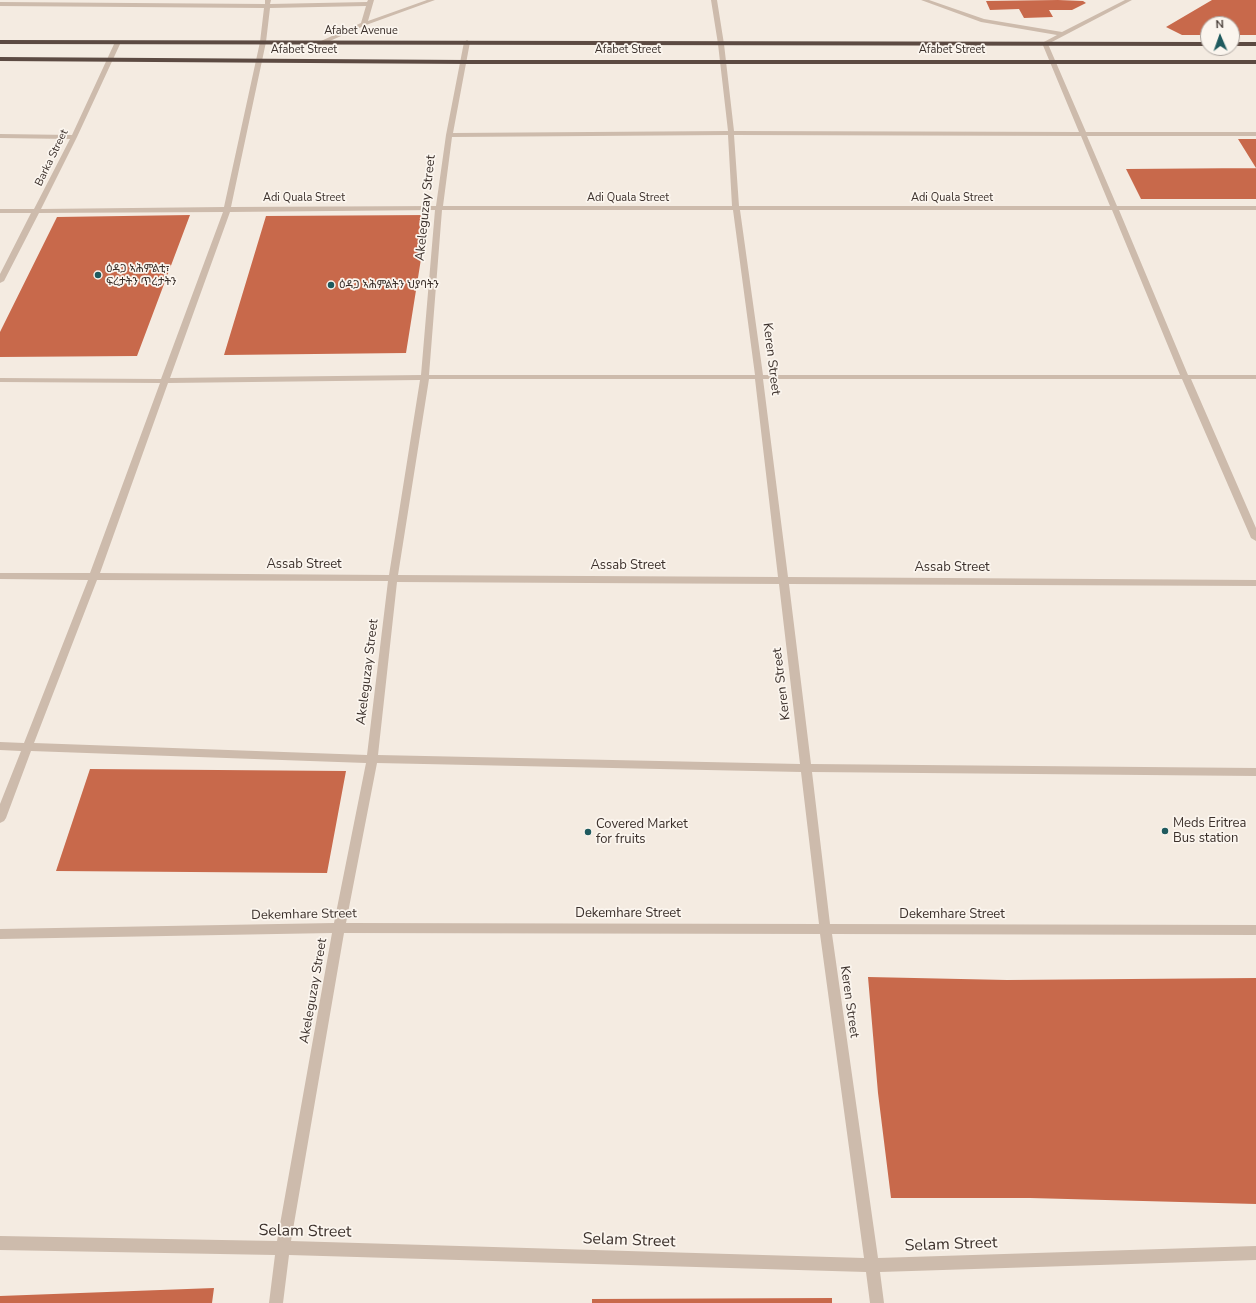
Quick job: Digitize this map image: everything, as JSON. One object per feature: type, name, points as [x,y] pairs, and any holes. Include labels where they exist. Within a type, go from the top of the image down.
[{"type":"highway","name":"Afabet Avenue","points":[[0,42],[467,42],[721,44]]},
{"type":"highway","name":"Afabet Street","points":[[721,44],[1200,44]]},
{"type":"highway","points":[[1240,44],[1256,44]]},
{"type":"highway","name":"Afabet Street","points":[[0,59],[465,62],[1256,62]]},
{"type":"street","points":[[118,6],[122,0]]},
{"type":"street","points":[[323,42],[364,24],[432,0]]},
{"type":"street","name":"Keren Street","points":[[714,0],[721,44],[731,133],[736,209],[759,377],[825,928],[877,1303]]},
{"type":"street","points":[[924,0],[983,21],[1064,34]]},
{"type":"street","points":[[1129,0],[1045,44],[1084,133],[1185,376],[1256,538]]},
{"type":"street","points":[[0,4],[118,6],[370,2],[364,24]]},
{"type":"street","points":[[0,818],[94,576],[163,381],[227,209],[263,42],[268,3]]},
{"type":"street","name":"Barka Street","points":[[0,281],[37,212],[111,60],[118,42]]},
{"type":"street","name":"Akeleguzay Street","points":[[276,1303],[283,1248],[339,928],[372,759],[393,578],[425,377],[439,208],[449,135],[465,62],[467,42]]},
{"type":"street","points":[[449,135],[731,133],[1256,134]]},
{"type":"street","points":[[0,136],[74,137]]},
{"type":"street","name":"Adi Quala Street","points":[[0,211],[37,212],[439,208],[1256,208]]},
{"type":"street","points":[[0,380],[163,381],[425,377],[1256,377]]},
{"type":"street","name":"Assab Street","points":[[0,576],[783,579],[1256,583]]},
{"type":"street","points":[[0,746],[372,759],[806,768],[1256,772]]},
{"type":"street","name":"Dekemhare Street","points":[[0,934],[339,928],[1256,930]]},
{"type":"street","name":"Selam Street","points":[[0,1243],[283,1248],[872,1265],[1256,1253]]},
{"type":"building","points":[[1212,0],[1256,0],[1256,35],[1240,35],[1240,16],[1200,16],[1200,35],[1182,35],[1166,27]]},
{"type":"building","points":[[986,1],[1083,1],[1086,3],[1072,10],[1049,10],[1053,17],[1024,18],[1019,9],[990,10]]},
{"type":"building","points":[[1238,139],[1256,139],[1256,168]]},
{"type":"building","points":[[1256,168],[1256,199],[1141,199],[1126,169]]},
{"type":"building","name":"ዕዳጋ ኣሕምልቲ፣ ፍረታትን ጥረታትን","points":[[190,215],[137,356],[0,357],[0,332],[57,217]]},
{"type":"building","name":"ዕዳጋ ኣሕምልትን ህያባትን","points":[[428,215],[406,353],[224,355],[266,216]]},
{"type":"building","points":[[90,769],[346,771],[327,873],[56,871]]},
{"type":"building","points":[[868,977],[1007,980],[1256,978],[1256,1204],[1030,1198],[891,1198],[878,1093]]},
{"type":"building","points":[[214,1288],[212,1303],[0,1303],[0,1296]]},
{"type":"building","points":[[832,1298],[832,1303],[592,1303],[592,1299]]},
{"type":"place","name":"ዕዳጋ ኣሕምልቲ፣ ፍረታትን ጥረታትን","points":[[98,275]]},
{"type":"place","name":"ዕዳጋ ኣሕምልትን ህያባትን","points":[[331,285]]},
{"type":"place","name":"Meds Eritrea Bus station","points":[[1165,831]]},
{"type":"place","name":"Covered Market for fruits","points":[[588,832]]}]
